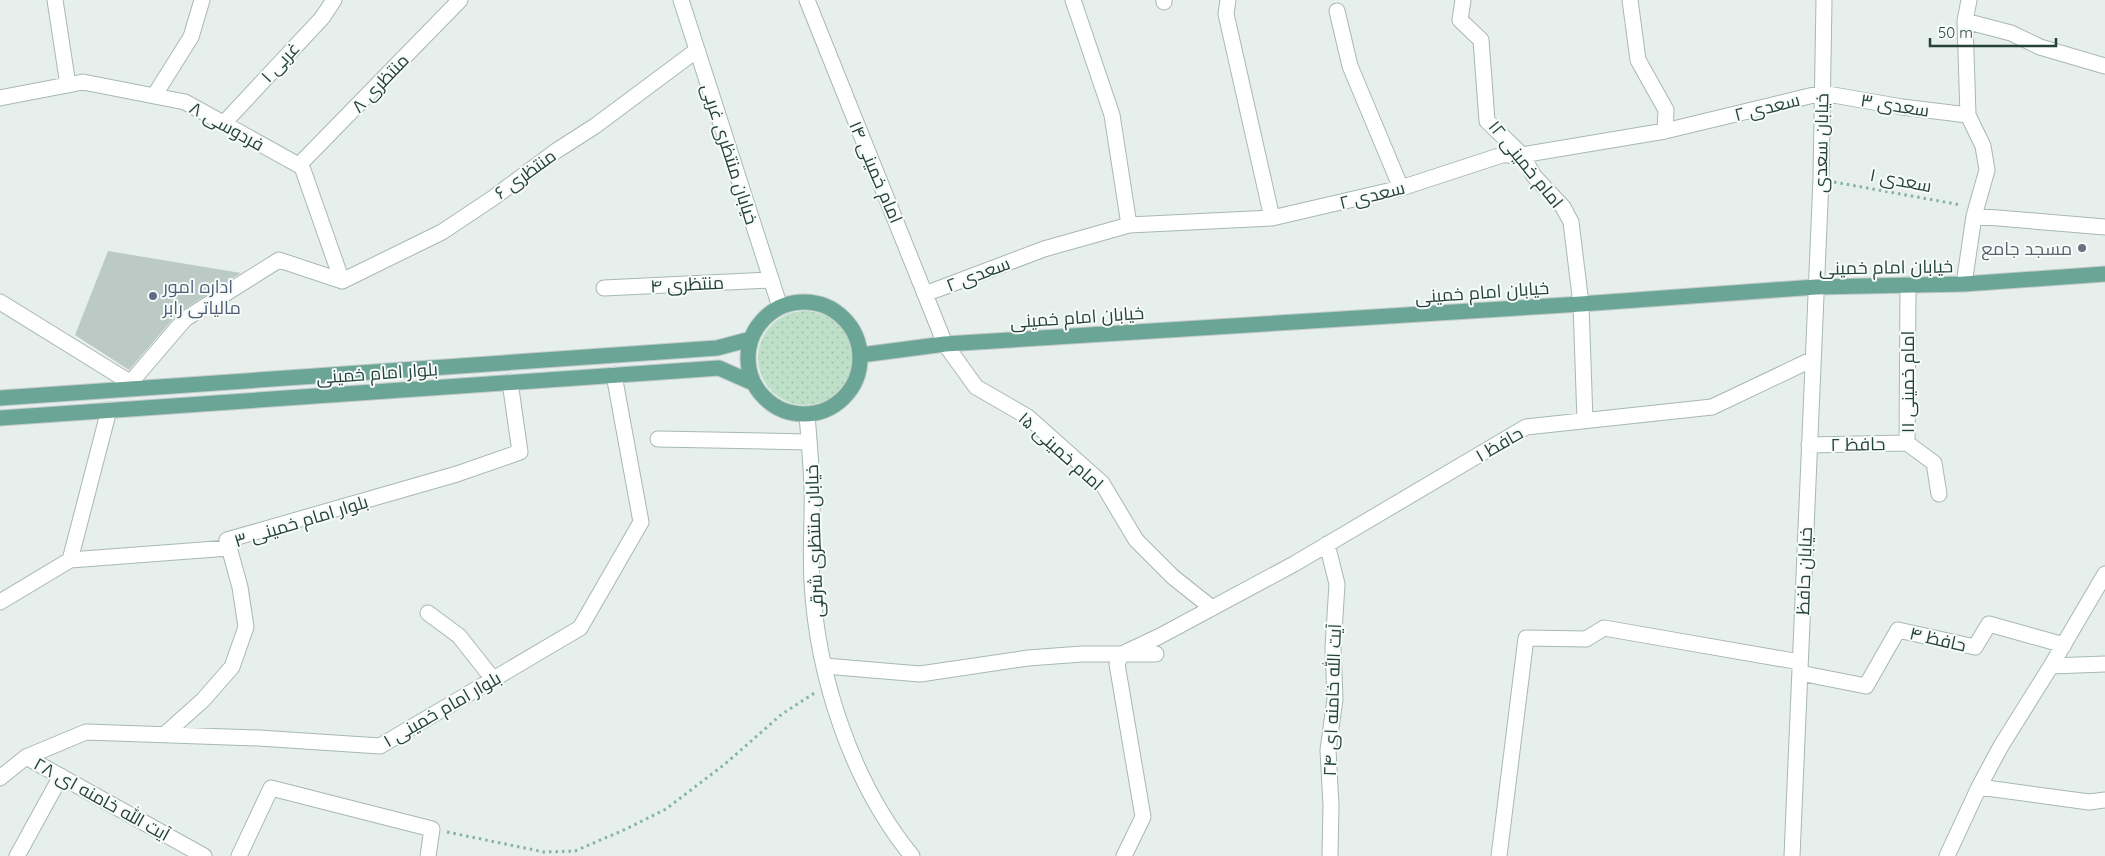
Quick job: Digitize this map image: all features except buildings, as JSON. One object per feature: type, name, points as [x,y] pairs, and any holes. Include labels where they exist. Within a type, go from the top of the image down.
[{"type":"main road","name":"خیابان امام خمینی","points":[[861,355],[946,344],[1581,304],[1816,287],[1964,284],[2105,274]]},
{"type":"main road","points":[[798,302],[816,303],[833,309],[848,321],[857,337],[861,355],[859,372],[852,389],[840,402],[825,411],[808,415],[791,413],[775,407],[762,396],[753,383],[748,369],[751,339],[762,321],[780,307],[798,302]]},
{"type":"main road","name":"بلوار امام خمینی","points":[[0,398],[128,386],[717,348],[751,339]]},
{"type":"main road","name":"بلوار امام خمینی","points":[[0,418],[719,368],[753,383]]},
{"type":"street","points":[[56,0],[68,85]]},
{"type":"street","points":[[154,96],[191,37],[202,0]]},
{"type":"street","name":"غربی ۱","points":[[224,123],[322,18],[334,0]]},
{"type":"street","name":"منتظری ۸","points":[[299,165],[460,0]]},
{"type":"street","name":"خیابان منتظری غربی","points":[[681,0],[780,307]]},
{"type":"street","name":"امام خمینی ۱۴","points":[[806,0],[946,344]]},
{"type":"street","points":[[1073,0],[1112,115],[1129,225]]},
{"type":"street","points":[[1228,0],[1226,14],[1272,218]]},
{"type":"street","name":"امام خمینی ۱۲","points":[[1463,0],[1460,20],[1481,40],[1487,121],[1522,155],[1534,176],[1563,207],[1571,222],[1581,304],[1585,421]]},
{"type":"street","points":[[1630,0],[1638,60],[1666,110],[1664,131]]},
{"type":"street","name":"خیابان سعدی","points":[[1816,287],[1821,179],[1824,0]]},
{"type":"street","points":[[1964,284],[1975,212],[1987,170],[1983,146],[1968,115],[1965,21],[1969,0]]},
{"type":"street","points":[[1337,12],[1350,66],[1401,188]]},
{"type":"street","points":[[1965,21],[2011,33],[2040,47],[2105,66]]},
{"type":"street","name":"منتظری ۶","points":[[342,281],[442,232],[610,116],[697,50]]},
{"type":"street","name":"فردوسی ۸","points":[[0,98],[82,82],[186,102],[299,165]]},
{"type":"street","name":"سعدی ۲","points":[[925,294],[1044,249],[1129,225],[1272,218],[1401,188],[1502,155],[1522,155],[1664,131],[1822,94]]},
{"type":"street","name":"سعدی ۳","points":[[1822,94],[1902,108],[1968,115]]},
{"type":"street","points":[[299,165],[302,167],[342,281]]},
{"type":"street","points":[[1975,212],[2105,227]]},
{"type":"street","points":[[0,302],[128,386],[185,319],[279,260],[342,281]]},
{"type":"street","name":"منتظری ۴","points":[[604,288],[771,280]]},
{"type":"street","name":"امام خمینی ۱۱","points":[[1908,285],[1907,443],[1934,463],[1939,494]]},
{"type":"street","name":"خیابان حافظ","points":[[1792,856],[1816,287]]},
{"type":"street","name":"امام خمینی ۱۵","points":[[946,344],[976,387],[1028,417],[1102,483],[1136,540],[1173,577],[1212,608]]},
{"type":"street","name":"حافظ ۱","points":[[1122,654],[1160,636],[1327,544],[1526,427],[1712,407],[1813,360]]},
{"type":"street","name":"بلوار امام خمینی ۱","points":[[0,778],[26,757],[86,732],[259,738],[380,746],[580,628],[641,522],[614,375]]},
{"type":"street","name":"بلوار امام خمینی ۳","points":[[164,735],[203,700],[232,667],[246,627],[240,587],[227,540],[457,474],[520,452],[510,382]]},
{"type":"street","points":[[70,560],[109,410]]},
{"type":"street","name":"خیابان منتظری شرقی","points":[[808,415],[812,487],[812,582],[824,666],[837,712],[861,775],[896,837],[912,856]]},
{"type":"street","points":[[658,439],[809,442]]},
{"type":"street","name":"حافظ ۲","points":[[1809,445],[1907,443]]},
{"type":"street","name":"آیت الله خامنه ای ۲۴","points":[[1327,544],[1336,584],[1333,648],[1335,699],[1328,750],[1331,805],[1330,856]]},
{"type":"street","points":[[0,602],[70,560],[230,548]]},
{"type":"street","points":[[1948,856],[1979,786],[2001,746],[2052,666],[2105,574]]},
{"type":"street","points":[[428,613],[459,636],[493,680]]},
{"type":"street","name":"حافظ ۴","points":[[1800,668],[1866,686],[1898,630],[1974,647],[1989,624],[2064,645]]},
{"type":"street","points":[[1498,856],[1526,638],[1586,638],[1604,628],[1800,668]]},
{"type":"street","points":[[824,666],[920,674],[1028,658],[1082,654],[1156,654]]},
{"type":"street","points":[[1122,654],[1117,664],[1143,817],[1124,856]]},
{"type":"street","points":[[2052,666],[2105,664]]},
{"type":"street","name":"آیت الله خامنه ای ۲۸","points":[[26,757],[204,856]]},
{"type":"street","points":[[17,856],[61,776]]},
{"type":"street","points":[[1979,786],[2089,802],[2105,800]]},
{"type":"street","points":[[239,856],[271,788],[432,830],[428,856]]},
{"type":"path","name":"سعدی ۱","points":[[1821,179],[1975,212]]},
{"type":"path","points":[[438,830],[544,852],[575,851],[666,809],[725,764],[782,714],[829,684]]},
{"type":"green space","points":[[805,311],[823,315],[838,325],[848,340],[852,358],[848,376],[838,391],[823,401],[805,405],[787,401],[772,391],[762,376],[758,358],[762,340],[772,325],[787,315]]},
{"type":"place","name":"مسجد جامع","points":[[2082,248]]},
{"type":"place","name":"اداره امور مالیاتی رابر","points":[[153,296]]}]
